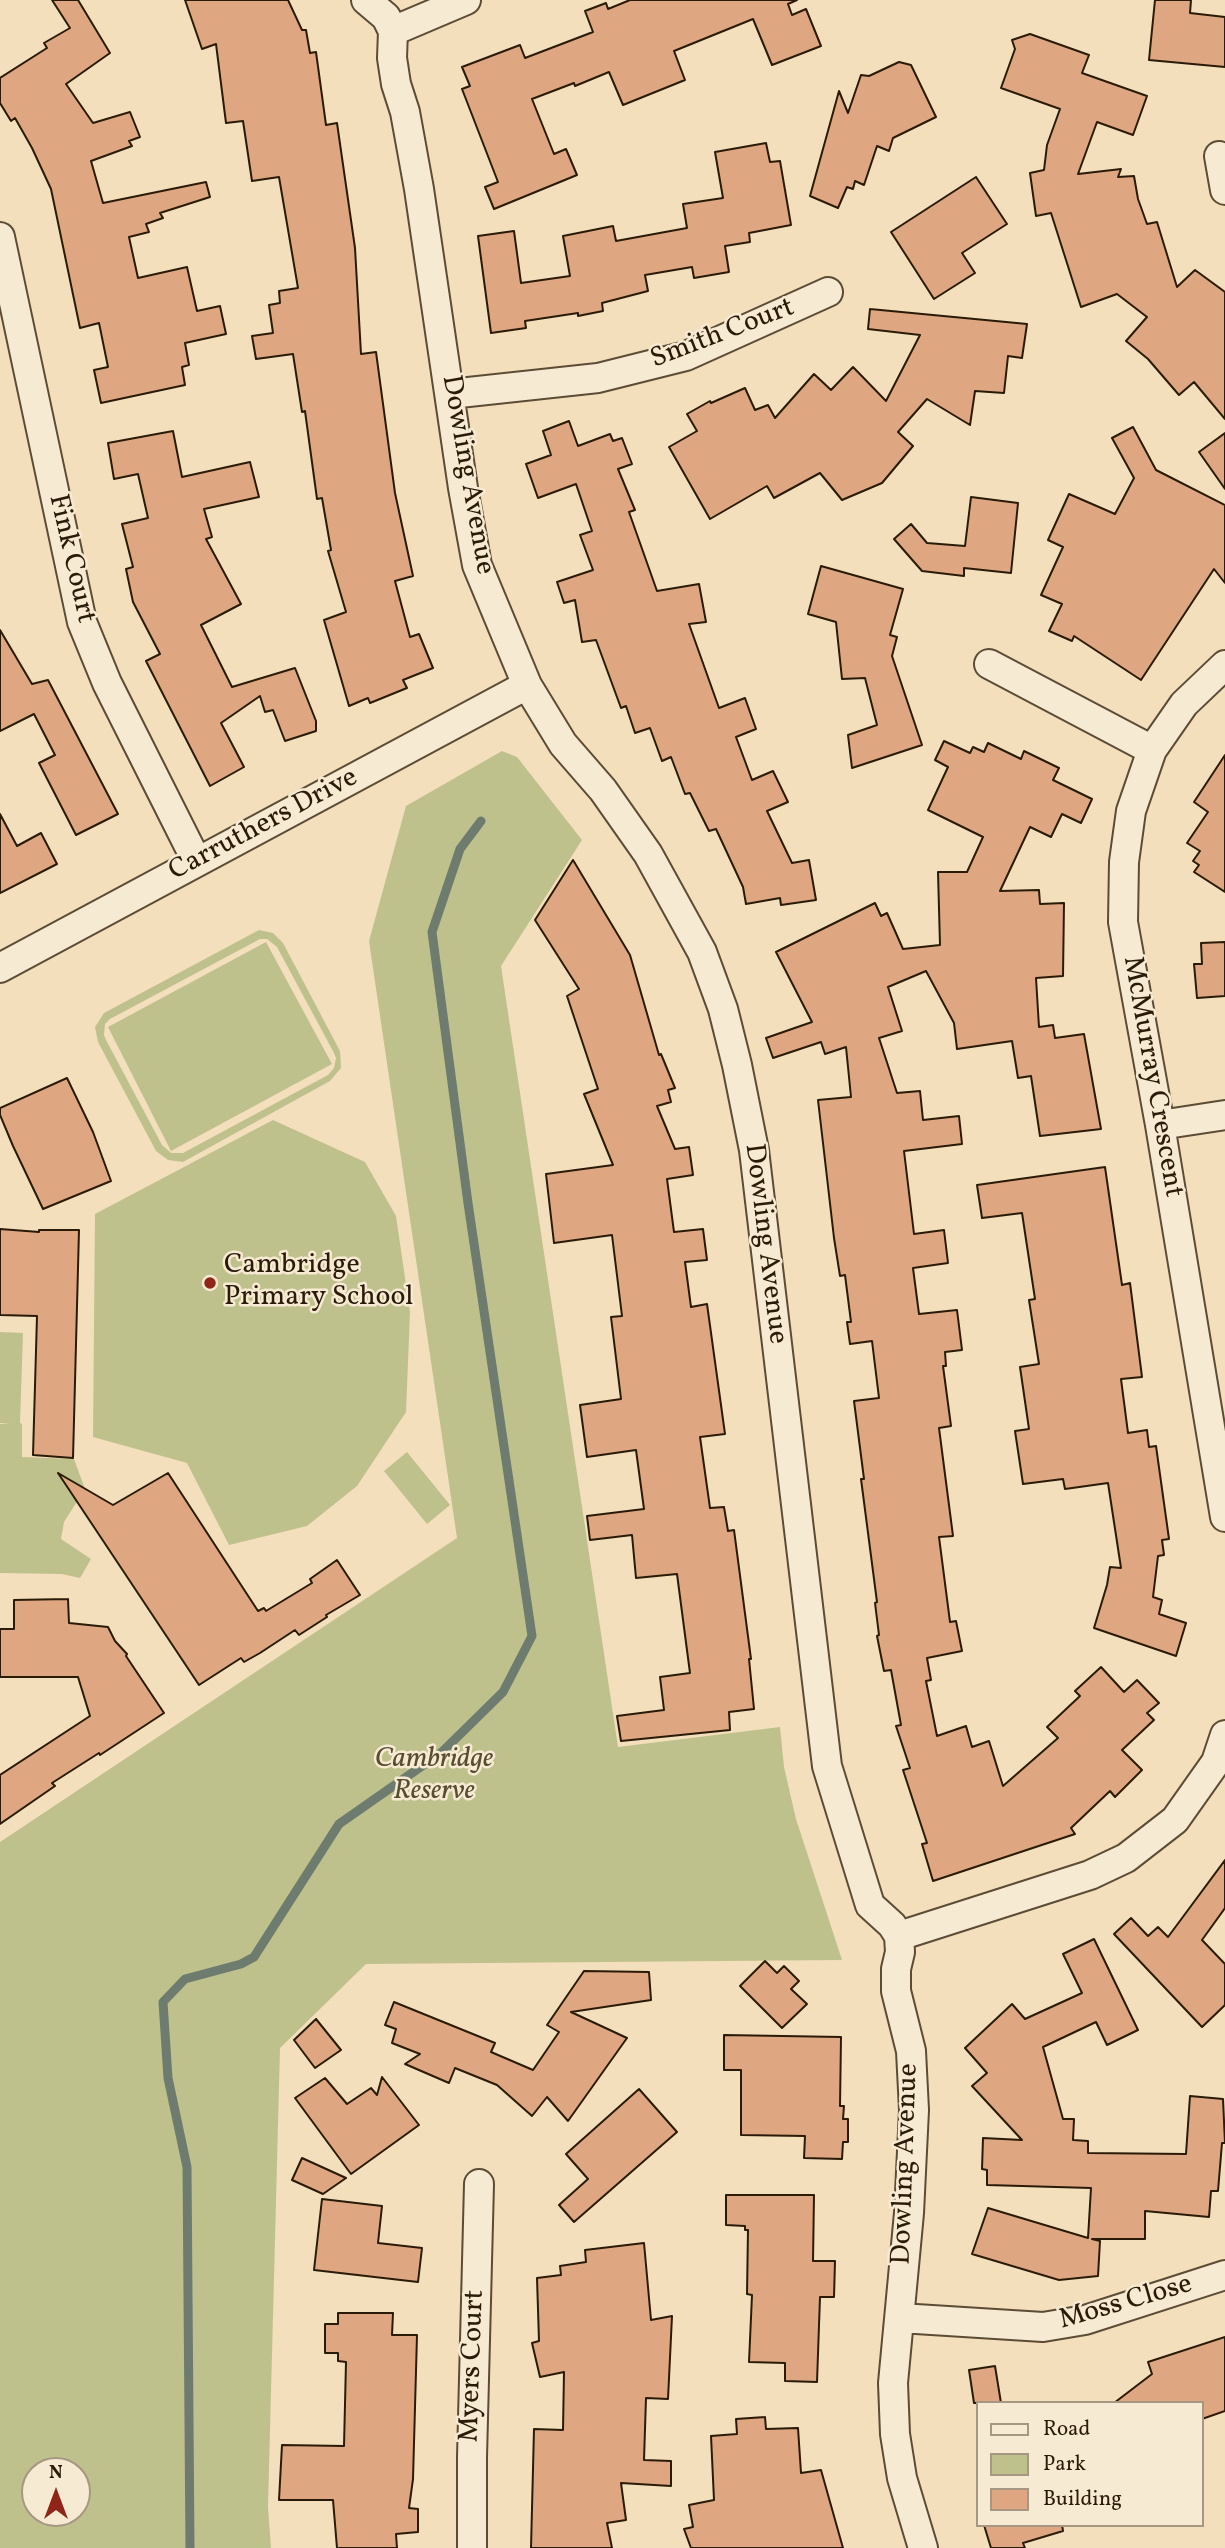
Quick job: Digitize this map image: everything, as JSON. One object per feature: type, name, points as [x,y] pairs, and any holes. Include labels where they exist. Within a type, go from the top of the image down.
[{"type":"street","points":[[366,0],[386,17],[393,31],[466,0]]},
{"type":"street","name":"Dowling Avenue","points":[[393,31],[392,58],[396,84],[405,112],[419,189],[477,565],[527,685],[563,744],[603,790],[648,854],[702,952],[723,1009],[737,1065],[754,1150],[827,1766],[870,1905],[892,1924],[899,1936],[896,1991],[911,2051],[914,2110],[893,2384],[895,2434],[902,2478],[923,2548]]},
{"type":"street","points":[[1219,156],[1225,190]]},
{"type":"street","name":"Fink Court","points":[[0,237],[82,622],[107,684],[197,862]]},
{"type":"street","name":"Smith Court","points":[[450,394],[598,378],[686,356],[828,292]]},
{"type":"street","points":[[989,664],[1152,750]]},
{"type":"street","name":"McMurray Crescent","points":[[1224,1503],[1123,922],[1124,862],[1131,811],[1152,750],[1184,704],[1225,665]]},
{"type":"street","name":"Carruthers Drive","points":[[0,968],[527,685]]},
{"type":"street","points":[[1160,1125],[1225,1115]]},
{"type":"street","points":[[899,1936],[1090,1875],[1126,1858],[1175,1820],[1220,1764],[1225,1734]]},
{"type":"street","name":"Myers Court","points":[[472,2548],[480,2185]]},
{"type":"street","name":"Moss Close","points":[[900,2318],[1043,2327],[1085,2320],[1225,2275]]},
{"type":"green space","name":"Cambridge Reserve","points":[[502,751],[517,757],[582,840],[501,966],[618,1747],[780,1727],[784,1767],[796,1819],[842,1960],[366,1964],[280,2048],[268,2507],[271,2548],[0,2548],[0,1842],[457,1538],[369,941],[406,806]]},
{"type":"green space","points":[[259,930],[273,933],[283,943],[340,1051],[341,1068],[330,1081],[183,1162],[168,1160],[156,1151],[98,1042],[95,1027],[104,1013]],"holes":[[[260,939],[267,939],[277,947],[334,1053],[334,1068],[328,1075],[183,1153],[171,1153],[162,1145],[106,1040],[105,1024]]]},
{"type":"green space","points":[[266,942],[332,1064],[171,1151],[108,1027]]},
{"type":"green space","points":[[273,1120],[365,1162],[396,1216],[410,1312],[406,1412],[357,1486],[307,1526],[229,1545],[187,1463],[93,1437],[95,1214]]},
{"type":"green space","points":[[0,1332],[23,1333],[20,1423],[22,1457],[74,1459],[85,1489],[64,1522],[61,1539],[91,1559],[80,1578],[62,1574],[0,1573],[0,1424],[10,1423],[0,1423]]},
{"type":"green space","points":[[407,1452],[450,1505],[427,1524],[384,1471]]},
{"type":"building","points":[[52,0],[78,0],[110,53],[66,84],[93,123],[130,112],[140,137],[129,141],[132,146],[91,161],[103,203],[206,182],[210,197],[160,213],[163,218],[146,224],[149,232],[129,237],[138,278],[187,267],[197,311],[220,306],[226,334],[185,343],[189,365],[182,367],[185,385],[101,403],[94,370],[108,367],[99,323],[80,328],[51,189],[15,118],[11,121],[0,103],[0,78],[47,48],[44,43],[70,28]]},
{"type":"building","points":[[185,0],[288,0],[302,30],[306,30],[310,53],[316,52],[326,125],[337,123],[355,248],[361,354],[376,352],[395,493],[413,576],[395,581],[410,637],[419,634],[433,668],[403,680],[407,688],[370,703],[368,698],[349,706],[324,620],[346,612],[328,551],[331,550],[322,498],[317,499],[305,411],[302,412],[293,354],[256,359],[252,336],[273,333],[269,305],[280,303],[279,291],[298,288],[279,177],[252,181],[243,121],[226,123],[216,44],[202,49]]},
{"type":"building","points":[[630,0],[797,0],[788,4],[792,15],[806,9],[821,46],[772,65],[753,19],[674,51],[685,80],[623,105],[609,72],[532,99],[554,154],[566,149],[577,175],[494,209],[485,187],[498,182],[462,89],[470,86],[462,67],[520,45],[525,58],[593,32],[585,11],[606,3],[608,9]]},
{"type":"building","points":[[1155,0],[1191,0],[1190,13],[1225,17],[1225,67],[1149,60]]},
{"type":"building","points":[[1030,34],[1089,55],[1082,73],[1147,96],[1133,135],[1097,122],[1078,174],[1121,169],[1118,177],[1134,176],[1138,199],[1147,224],[1157,222],[1177,287],[1195,270],[1225,292],[1225,419],[1194,382],[1179,395],[1148,359],[1126,341],[1147,317],[1117,294],[1081,307],[1051,213],[1036,216],[1030,173],[1044,170],[1047,145],[1060,109],[1001,88],[1015,49],[1012,40]]},
{"type":"building","points":[[899,62],[911,65],[936,117],[893,138],[889,151],[877,146],[864,185],[855,181],[853,189],[847,187],[838,208],[810,196],[839,91],[848,113],[861,75],[869,76]]},
{"type":"building","points":[[766,143],[770,162],[780,161],[791,225],[749,233],[750,242],[725,246],[729,272],[694,278],[692,267],[645,275],[648,291],[602,303],[603,311],[525,321],[526,328],[491,333],[478,236],[514,231],[521,283],[570,276],[563,236],[613,226],[616,241],[687,228],[683,204],[723,198],[715,152]]},
{"type":"building","points":[[976,177],[1007,224],[962,253],[975,273],[934,299],[891,232]]},
{"type":"building","points":[[870,309],[1027,324],[1022,358],[1008,356],[1004,393],[975,391],[970,425],[927,399],[898,432],[913,446],[882,483],[842,500],[820,473],[774,498],[767,486],[710,519],[669,447],[697,431],[687,414],[710,401],[711,403],[745,388],[755,410],[768,405],[775,418],[814,374],[831,390],[853,367],[886,401],[920,335],[868,329]]},
{"type":"building","points":[[569,421],[578,446],[610,434],[613,441],[622,438],[632,464],[618,469],[635,510],[629,512],[657,591],[699,584],[706,622],[689,624],[719,708],[745,698],[756,729],[736,737],[752,780],[773,771],[788,802],[767,811],[792,863],[809,860],[816,900],[781,905],[780,898],[746,904],[743,887],[716,829],[709,831],[690,793],[685,794],[671,757],[662,761],[650,728],[635,733],[626,706],[621,708],[596,640],[582,642],[575,600],[564,603],[557,582],[593,570],[580,535],[592,531],[576,484],[538,498],[526,464],[551,455],[543,431]]},
{"type":"building","points":[[1133,427],[1156,470],[1225,505],[1225,583],[1214,569],[1141,680],[1074,636],[1072,641],[1049,631],[1062,604],[1041,595],[1063,547],[1048,540],[1069,494],[1115,514],[1134,478],[1112,438]]},
{"type":"building","points":[[173,431],[182,477],[250,462],[259,497],[204,509],[212,537],[206,539],[241,604],[201,625],[232,687],[295,668],[316,721],[316,731],[285,741],[273,710],[265,712],[260,696],[221,723],[244,767],[210,786],[146,661],[160,654],[133,602],[126,569],[133,567],[122,524],[148,518],[138,474],[114,479],[108,443]]},
{"type":"building","points":[[1225,433],[1225,489],[1199,452]]},
{"type":"building","points":[[971,497],[1018,503],[1011,573],[964,568],[964,576],[922,571],[894,539],[911,524],[927,543],[965,546]]},
{"type":"building","points":[[821,566],[903,589],[890,635],[897,637],[892,656],[922,745],[852,768],[848,735],[877,725],[865,678],[842,679],[836,622],[808,614]]},
{"type":"building","points":[[0,630],[32,684],[48,680],[118,814],[76,835],[39,763],[55,755],[34,714],[0,731]]},
{"type":"building","points":[[944,741],[970,753],[973,747],[984,752],[988,743],[1021,759],[1024,751],[1059,768],[1053,780],[1092,799],[1081,823],[1062,814],[1051,837],[1030,827],[1000,891],[1039,890],[1040,904],[1064,903],[1063,976],[1036,978],[1039,1027],[1053,1025],[1055,1038],[1084,1034],[1101,1129],[1040,1136],[1031,1076],[1018,1078],[1012,1041],[957,1049],[954,1023],[926,971],[888,987],[902,1031],[879,1038],[897,1093],[920,1091],[923,1120],[959,1116],[962,1144],[904,1151],[914,1234],[944,1230],[948,1263],[913,1268],[919,1314],[957,1310],[962,1350],[945,1352],[946,1366],[943,1366],[951,1426],[939,1428],[953,1536],[939,1537],[950,1622],[956,1621],[962,1651],[927,1658],[931,1680],[926,1681],[937,1736],[966,1726],[972,1747],[989,1741],[1003,1786],[1058,1738],[1047,1727],[1080,1696],[1075,1691],[1101,1667],[1124,1692],[1137,1680],[1159,1703],[1147,1713],[1154,1720],[1122,1750],[1142,1770],[1115,1797],[1110,1791],[1071,1828],[1075,1834],[933,1881],[922,1844],[927,1843],[903,1770],[910,1768],[896,1726],[901,1725],[891,1670],[884,1671],[877,1636],[877,1602],[854,1401],[879,1398],[872,1341],[850,1344],[847,1322],[851,1322],[845,1275],[840,1276],[834,1238],[818,1100],[851,1097],[846,1047],[825,1054],[821,1042],[773,1058],[766,1038],[812,1022],[776,952],[875,903],[881,916],[887,913],[903,949],[940,945],[938,872],[967,872],[983,837],[928,810],[948,767],[935,760]]},
{"type":"building","points":[[1225,755],[1225,892],[1194,872],[1199,865],[1193,861],[1200,851],[1187,843],[1208,812],[1194,802]]},
{"type":"building","points":[[0,814],[17,846],[41,833],[57,864],[0,893]]},
{"type":"building","points":[[573,860],[630,955],[659,1055],[661,1054],[675,1088],[668,1090],[671,1102],[657,1106],[675,1149],[689,1147],[693,1175],[667,1179],[674,1232],[703,1229],[707,1260],[685,1262],[691,1307],[707,1304],[725,1434],[700,1437],[710,1508],[724,1507],[728,1531],[734,1530],[751,1659],[754,1709],[729,1712],[730,1730],[621,1741],[617,1716],[664,1710],[660,1677],[690,1673],[677,1574],[636,1578],[632,1535],[590,1540],[587,1516],[644,1509],[636,1450],[587,1457],[580,1405],[621,1399],[611,1317],[622,1316],[612,1235],[554,1243],[546,1174],[613,1165],[584,1094],[598,1089],[567,996],[579,989],[535,920]]},
{"type":"building","points":[[1225,942],[1225,996],[1197,998],[1194,964],[1202,964],[1201,943]]},
{"type":"building","points":[[67,1078],[93,1132],[111,1181],[43,1209],[13,1146],[0,1115],[0,1108]]},
{"type":"building","points":[[1105,1167],[1122,1285],[1130,1283],[1142,1377],[1121,1379],[1128,1433],[1147,1430],[1149,1447],[1156,1446],[1169,1539],[1162,1540],[1164,1555],[1158,1556],[1153,1597],[1162,1600],[1159,1614],[1186,1623],[1176,1656],[1094,1628],[1110,1567],[1121,1568],[1108,1483],[1065,1489],[1063,1479],[1023,1484],[1015,1431],[1029,1429],[1020,1367],[1039,1364],[1029,1300],[1035,1299],[1022,1213],[982,1218],[977,1185]]},
{"type":"building","points":[[0,1229],[39,1232],[79,1230],[73,1458],[33,1455],[37,1316],[0,1315]]},
{"type":"building","points":[[58,1473],[113,1505],[168,1473],[258,1611],[264,1608],[266,1611],[312,1583],[310,1579],[337,1560],[360,1595],[299,1635],[295,1630],[260,1653],[244,1662],[241,1658],[199,1685]]},
{"type":"building","points":[[68,1599],[69,1623],[108,1627],[164,1713],[52,1783],[55,1786],[0,1824],[0,1775],[90,1716],[78,1677],[0,1677],[0,1629],[14,1629],[14,1600]]},
{"type":"building","points":[[1225,1860],[1225,1908],[1202,1940],[1225,1964],[1225,2005],[1202,2027],[1114,1934],[1131,1918],[1148,1936],[1158,1927],[1168,1937]]},
{"type":"building","points":[[1094,1939],[1138,2030],[1107,2045],[1096,2022],[1043,2047],[1063,2119],[1074,2119],[1073,2140],[1088,2141],[1088,2153],[1186,2154],[1190,2096],[1223,2099],[1225,2143],[1222,2143],[1218,2191],[1211,2191],[1209,2217],[1145,2211],[1145,2239],[1092,2239],[1100,2241],[1098,2276],[1059,2280],[972,2254],[988,2208],[1088,2238],[1091,2188],[987,2185],[987,2170],[982,2169],[983,2138],[1022,2140],[972,2086],[987,2073],[965,2048],[1012,2004],[1025,2019],[1082,1993],[1063,1954]]},
{"type":"building","points":[[765,1961],[777,1973],[784,1966],[799,1981],[791,1989],[807,2004],[782,2028],[740,1986]]},
{"type":"building","points":[[584,1971],[649,1972],[651,2000],[571,2012],[627,2038],[568,2121],[547,2097],[532,2116],[497,2085],[455,2068],[449,2083],[405,2064],[420,2054],[392,2043],[396,2029],[385,2025],[394,2002],[495,2043],[491,2052],[533,2070],[559,2032],[547,2025]]},
{"type":"building","points":[[316,2019],[341,2050],[315,2068],[294,2040]]},
{"type":"building","points":[[724,2035],[841,2037],[840,2106],[844,2106],[843,2119],[848,2119],[848,2142],[843,2142],[842,2159],[804,2158],[805,2136],[741,2135],[741,2070],[724,2070]]},
{"type":"building","points":[[382,2077],[419,2125],[351,2174],[295,2098],[325,2078],[347,2104],[371,2088],[377,2095]]},
{"type":"building","points":[[639,2089],[677,2132],[574,2222],[559,2205],[588,2179],[566,2154]]},
{"type":"building","points":[[302,2158],[346,2178],[323,2194],[292,2180]]},
{"type":"building","points":[[726,2195],[814,2195],[813,2261],[835,2261],[834,2297],[820,2297],[817,2382],[785,2381],[785,2363],[749,2362],[752,2295],[747,2294],[748,2230],[745,2230],[745,2226],[726,2225]]},
{"type":"building","points":[[322,2199],[382,2206],[378,2243],[422,2248],[418,2282],[314,2270]]},
{"type":"building","points":[[644,2243],[651,2320],[672,2316],[668,2399],[646,2398],[644,2460],[671,2461],[671,2486],[621,2483],[626,2520],[607,2523],[612,2548],[531,2548],[534,2429],[563,2430],[564,2372],[540,2377],[532,2343],[539,2341],[537,2278],[561,2275],[560,2266],[586,2262],[585,2250]]},
{"type":"building","points":[[338,2313],[393,2313],[392,2335],[417,2335],[413,2479],[409,2508],[418,2509],[418,2532],[396,2534],[397,2548],[337,2548],[333,2500],[279,2500],[282,2445],[344,2446],[346,2362],[338,2361],[338,2353],[325,2353],[325,2324],[338,2324]]},
{"type":"building","points":[[1225,2337],[1225,2411],[1204,2418],[1204,2401],[1117,2401],[1152,2374],[1148,2362]]},
{"type":"building","points":[[995,2366],[1001,2401],[974,2403],[969,2370]]},
{"type":"building","points":[[765,2417],[766,2429],[798,2428],[801,2473],[821,2470],[843,2548],[691,2548],[684,2529],[693,2527],[689,2505],[714,2500],[711,2436],[737,2434],[736,2419]]},
{"type":"building","points":[[985,2527],[1062,2527],[1063,2531],[1023,2543],[1025,2548],[991,2548]]},
{"type":"waterway","points":[[190,2548],[187,2167],[168,2078],[163,2002],[185,1979],[241,1964],[254,1957],[339,1824],[442,1752],[503,1692],[532,1636],[468,1203],[432,932],[460,849],[481,821]]},
{"type":"place","name":"Cambridge Primary School","points":[[210,1283]]}]
